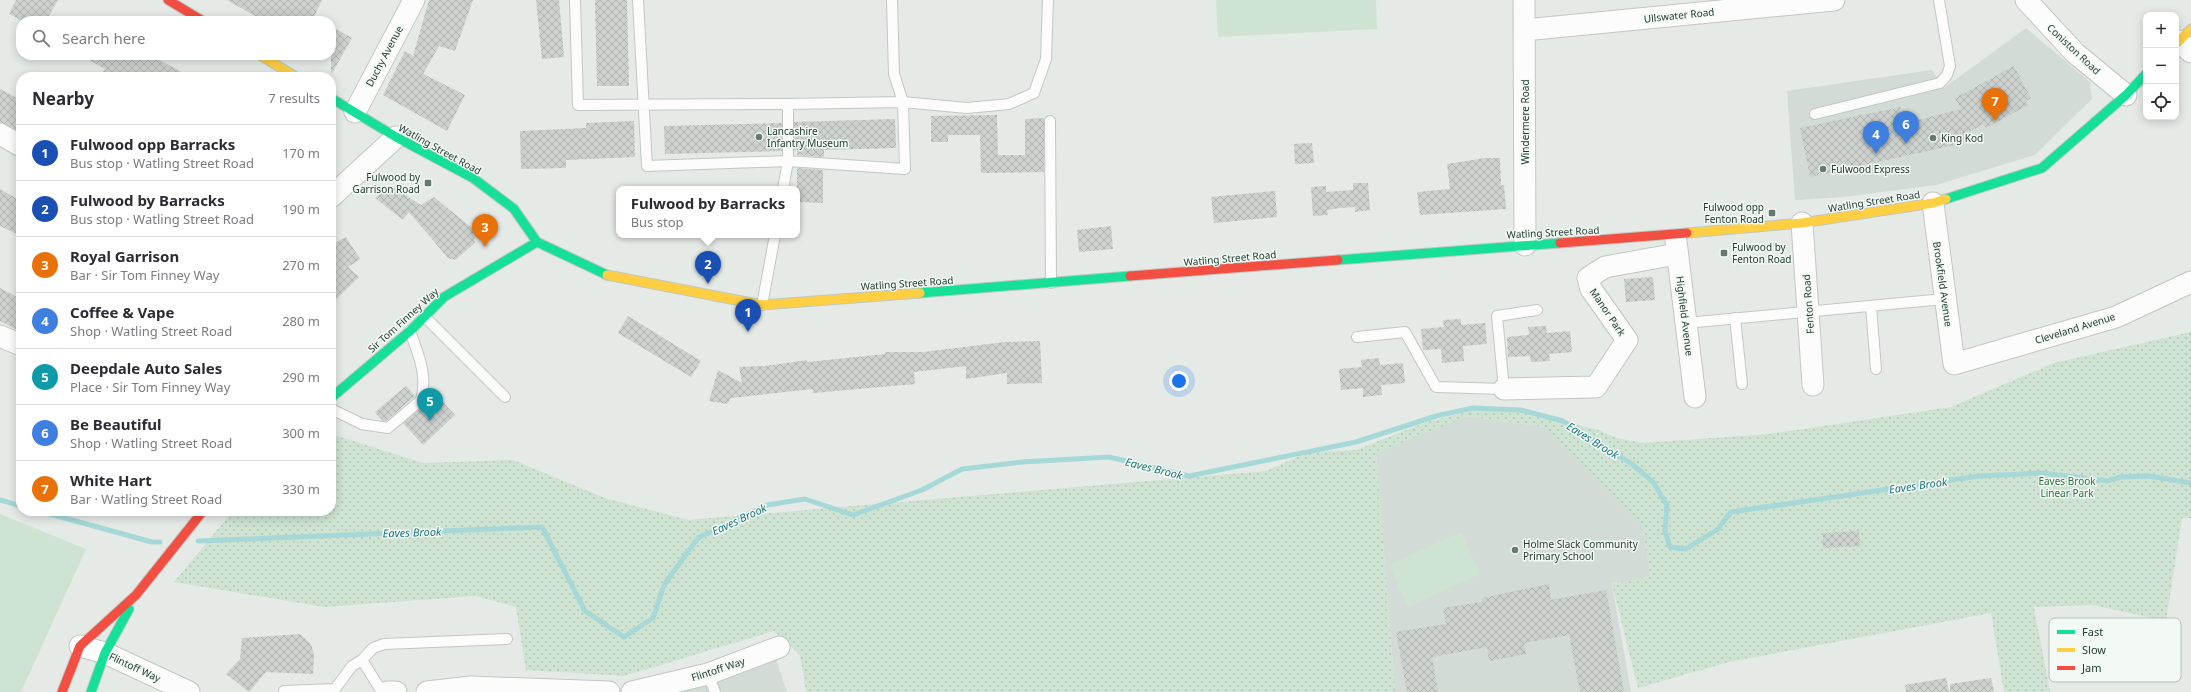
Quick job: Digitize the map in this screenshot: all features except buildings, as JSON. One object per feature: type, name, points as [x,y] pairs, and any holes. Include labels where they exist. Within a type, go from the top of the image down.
[{"type":"main road","points":[[168,0],[195,16]]},
{"type":"main road","points":[[268,60],[288,72]]},
{"type":"main road","name":"Watling Street Road","points":[[336,101],[396,137],[473,178],[514,209],[537,242],[603,274],[762,305],[1525,244],[1676,244],[1933,203],[2042,168],[2126,95],[2143,77]]},
{"type":"main road","name":"Sir Tom Finney Way","points":[[336,394],[410,331],[444,297],[537,242]]},
{"type":"main road","points":[[62,692],[80,646],[136,595],[199,516]]},
{"type":"main road","points":[[91,692],[105,653],[136,595]]},
{"type":"street","name":"Duchy Avenue","points":[[355,112],[414,0]]},
{"type":"street","name":"Windermere Road","points":[[1524,0],[1525,244]]},
{"type":"street","name":"Ullswater Road","points":[[1524,30],[1834,0]]},
{"type":"street","name":"Coniston Road","points":[[2026,0],[2075,53],[2126,95]]},
{"type":"street","points":[[0,134],[16,143]]},
{"type":"street","points":[[336,192],[396,137]]},
{"type":"street","name":"Brookfield Avenue","points":[[1933,203],[1944,299],[1954,364]]},
{"type":"street","name":"Fenton Road","points":[[1802,223],[1813,385]]},
{"type":"street","name":"Highfield Avenue","points":[[1676,244],[1695,397]]},
{"type":"street","name":"Manor Park","points":[[1504,389],[1596,388],[1627,340],[1591,289],[1588,278],[1605,267],[1676,244]]},
{"type":"street","name":"Cleveland Avenue","points":[[1954,364],[2116,317],[2191,282]]},
{"type":"street","points":[[0,336],[16,343]]},
{"type":"street","name":"Flintoff Way","points":[[80,646],[105,653],[189,692]]},
{"type":"street","name":"Flintoff Way","points":[[632,692],[712,683],[779,647]]},
{"type":"street","points":[[428,692],[471,687],[609,692]]},
{"type":"street","points":[[387,692],[396,692]]},
{"type":"lane","points":[[575,0],[578,105],[643,103],[788,104],[903,102],[967,108],[1008,104],[1034,93],[1046,59],[1048,0]]},
{"type":"lane","points":[[638,0],[647,166],[788,161],[906,169],[903,102],[894,74],[892,0]]},
{"type":"lane","points":[[1815,114],[1940,83],[1947,75],[1950,66],[1939,0]]},
{"type":"lane","points":[[784,186],[788,161],[788,104]]},
{"type":"lane","points":[[1050,121],[1051,283]]},
{"type":"lane","points":[[762,305],[774,238]]},
{"type":"lane","points":[[1686,323],[1944,299]]},
{"type":"lane","points":[[1871,306],[1876,369]]},
{"type":"lane","points":[[1504,389],[1497,316],[1537,310]]},
{"type":"lane","points":[[424,316],[505,397]]},
{"type":"lane","points":[[1735,318],[1742,384]]},
{"type":"lane","points":[[336,411],[362,424],[388,428],[421,400],[424,380],[423,372],[410,331]]},
{"type":"lane","name":"Manor Park","points":[[1357,337],[1405,332],[1436,387],[1504,389]]},
{"type":"lane","points":[[284,691],[335,688],[352,666],[362,660],[373,648],[384,644],[507,639]]},
{"type":"lane","points":[[362,660],[382,692]]},
{"type":"shaded area","points":[[2026,28],[2090,82],[2092,99],[2035,155],[1936,185],[1844,197],[1795,200],[1787,91],[1932,70],[1944,88]]},
{"type":"shaded area","name":"Holme Slack Community Primary School","points":[[1469,416],[1545,427],[1551,431],[1642,524],[1651,577],[1612,584],[1631,692],[1395,692],[1376,453],[1460,417]]},
{"type":"shaded area","points":[[770,641],[787,692],[665,692]]},
{"type":"green space","points":[[1216,0],[1376,0],[1377,29],[1218,37]]},
{"type":"green space","name":"Eaves Brook Linear Park","points":[[2191,332],[2191,518],[2182,518],[2166,618],[2152,618],[2093,605],[2034,607],[2050,692],[2004,692],[1991,613],[1729,662],[1638,688],[1612,584],[1651,577],[1641,523],[1545,427],[1469,416],[1376,453],[1395,692],[806,692],[800,655],[774,631],[624,676],[526,670],[516,607],[476,596],[324,607],[174,582],[229,516],[336,516],[336,436],[423,463],[513,460],[605,498],[688,520],[1266,471],[1308,452],[1356,450],[1426,422],[1480,409],[1521,410],[1598,430],[1617,438],[1643,443],[1769,434],[1951,407],[2054,363]]},
{"type":"green space","points":[[0,514],[86,549],[21,692],[0,692]]},
{"type":"green space","points":[[1461,532],[1480,574],[1408,607],[1389,565]]},
{"type":"waterway","name":"Eaves Brook","points":[[198,541],[542,527],[585,611],[624,637],[653,618],[664,585],[698,538],[767,505],[805,499],[853,515],[922,490],[962,469],[1022,462],[1109,457],[1189,476],[1356,442],[1436,416],[1473,408],[1521,410],[1563,421],[1632,464],[1653,482],[1667,505],[1665,531],[1670,547],[1686,549],[1718,529],[1731,512],[1979,476],[2042,473],[2108,481],[2120,477],[2149,476],[2191,483]]},
{"type":"waterway","name":"Eaves Brook","points":[[0,500],[16,505]]},
{"type":"waterway","name":"Eaves Brook","points":[[57,516],[152,542],[160,542]]},
{"type":"traffic: fast","points":[[1946,199],[2042,168],[2126,95],[2143,77]]},
{"type":"traffic: fast","points":[[336,101],[396,137],[473,178],[514,209],[537,242],[607,275]]},
{"type":"traffic: fast","points":[[336,394],[410,331],[444,297],[537,242]]},
{"type":"traffic: fast","points":[[1338,260],[1560,243]]},
{"type":"traffic: fast","points":[[920,293],[1130,276]]},
{"type":"traffic: fast","points":[[91,692],[105,653],[129,609]]},
{"type":"traffic: slow","points":[[2179,41],[2191,29]]},
{"type":"traffic: slow","points":[[268,60],[288,72]]},
{"type":"traffic: slow","points":[[1687,233],[1802,223],[1933,203],[1946,199]]},
{"type":"traffic: slow","points":[[607,275],[762,305],[920,293]]},
{"type":"traffic: jam","points":[[168,0],[195,16]]},
{"type":"traffic: jam","points":[[1560,243],[1687,233]]},
{"type":"traffic: jam","points":[[1130,276],[1338,260]]},
{"type":"traffic: jam","points":[[62,692],[80,646],[136,595],[199,516]]},
{"type":"place","name":"White Hart","points":[[1995,121]]},
{"type":"place","name":"Lancashire Infantry Museum","points":[[759,137]]},
{"type":"place","name":"King Kod","points":[[1933,138]]},
{"type":"place","name":"Be Beautiful","points":[[1906,144]]},
{"type":"place","name":"Coffee & Vape","points":[[1876,154]]},
{"type":"place","name":"Fulwood Express","points":[[1823,169]]},
{"type":"place","name":"Fulwood by Garrison Road","points":[[428,183]]},
{"type":"place","name":"Fulwood opp Fenton Road","points":[[1772,213]]},
{"type":"place","name":"Royal Garrison","points":[[485,247]]},
{"type":"place","name":"Fulwood by Fenton Road","points":[[1724,253]]},
{"type":"place","name":"Fulwood by Barracks","points":[[708,284]]},
{"type":"place","name":"Fulwood opp Barracks","points":[[748,332]]},
{"type":"place","name":"Deepdale Auto Sales","points":[[430,421]]},
{"type":"place","name":"Holme Slack Community Primary School","points":[[1515,550]]}]
